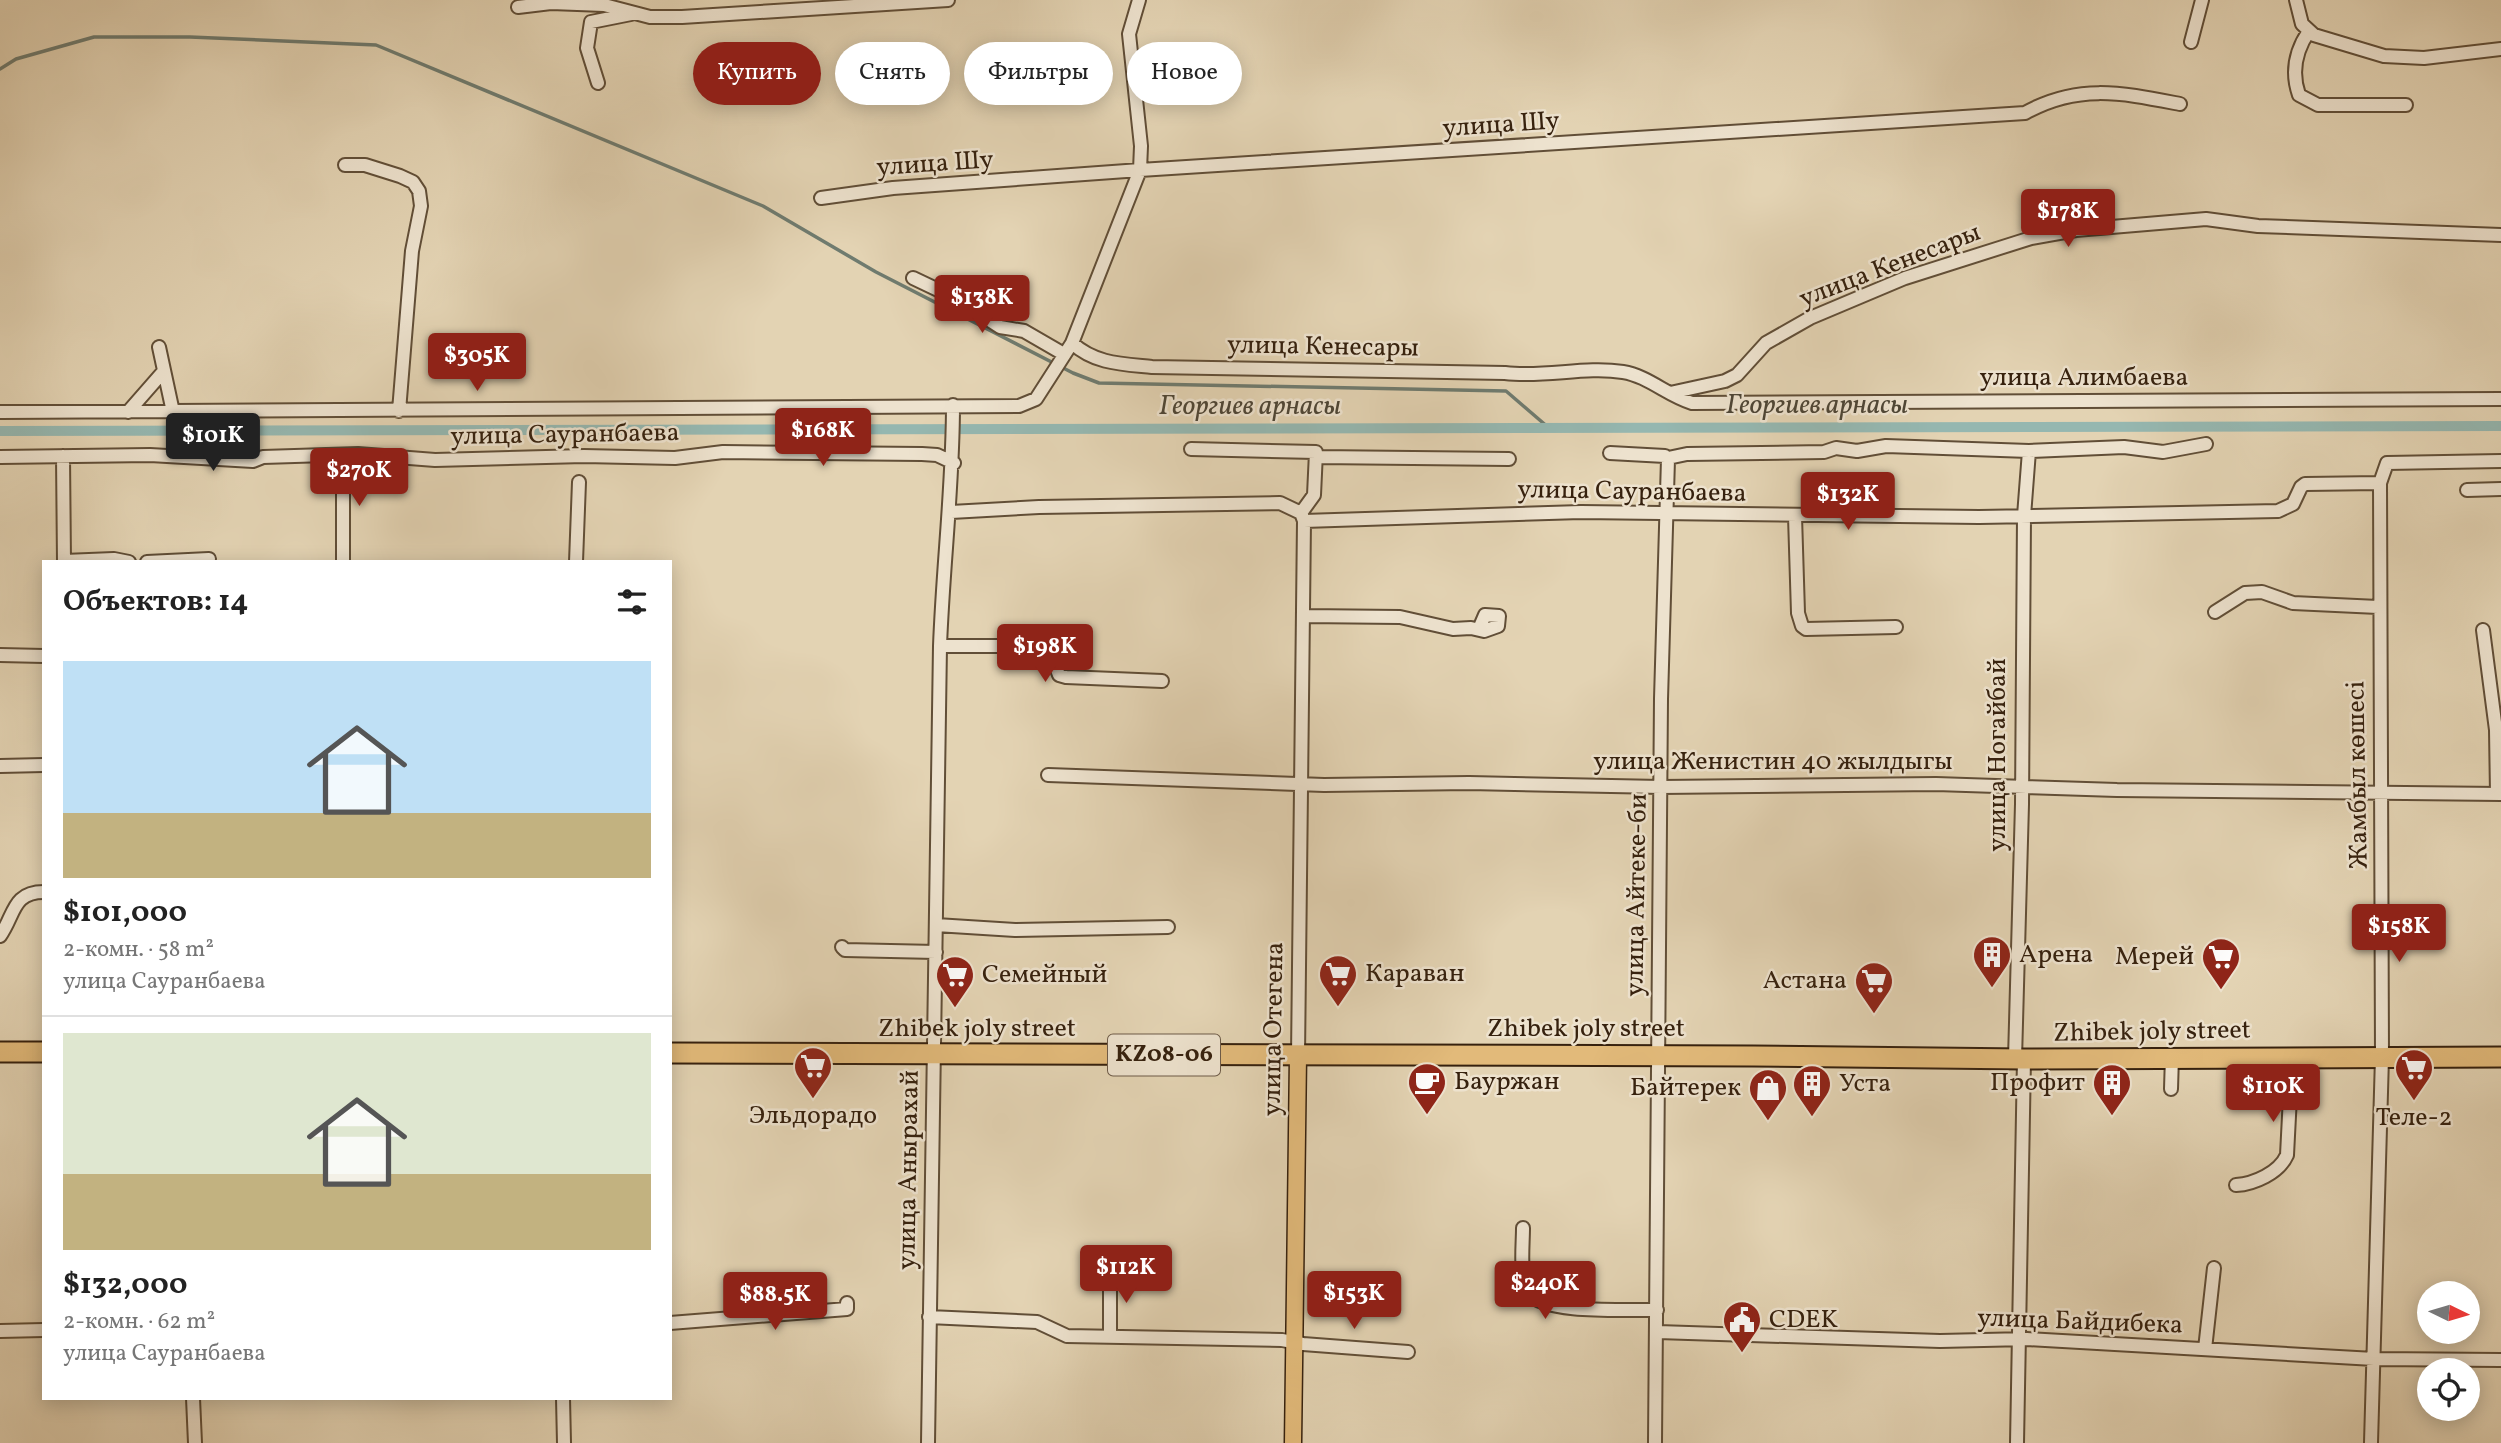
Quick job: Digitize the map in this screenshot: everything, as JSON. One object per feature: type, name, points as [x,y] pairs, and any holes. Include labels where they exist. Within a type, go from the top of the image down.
[{"type":"highway","points":[[0,1052],[42,1052]]},
{"type":"highway","name":"Zhibek joly street","points":[[672,1053],[1658,1055],[2019,1059],[2172,1056],[2501,1057]]},
{"type":"main road","name":"улица Отегена","points":[[1293,1443],[1298,1056]]},
{"type":"street","points":[[598,83],[587,48],[591,22],[631,14],[682,17],[948,0]]},
{"type":"street","points":[[2191,42],[2202,0]]},
{"type":"street","points":[[2296,0],[2302,24],[2314,35],[2384,56],[2424,58],[2501,49]]},
{"type":"street","points":[[0,412],[1019,406],[1036,399],[1048,383],[1062,354],[1072,343],[1140,170],[1141,146],[1129,41],[1138,1]]},
{"type":"street","points":[[518,7],[541,4],[604,5],[618,7],[631,14]]},
{"type":"street","points":[[2309,31],[2297,58],[2294,80],[2299,95],[2318,104],[2406,105]]},
{"type":"street","name":"улица Шу","points":[[821,198],[893,188],[1140,170],[2025,113],[2063,95],[2095,92],[2135,95],[2180,104]]},
{"type":"street","points":[[345,165],[365,165],[400,176],[413,182],[419,191],[421,206],[412,251],[399,411]]},
{"type":"street","name":"улица Кенесары","points":[[1072,343],[1083,354],[1098,360],[1152,367],[1505,373],[1528,376],[1604,370],[1628,372],[1670,393],[1725,381],[1737,375],[1766,343],[1810,318],[1905,278],[2031,238],[2076,230],[2206,219],[2258,226],[2501,235]]},
{"type":"street","points":[[912,278],[955,298],[1000,327],[1024,331],[1062,354]]},
{"type":"street","points":[[159,346],[173,412]]},
{"type":"street","points":[[128,412],[163,372]]},
{"type":"street","name":"улица Алимбаева","points":[[1670,393],[1692,403],[2501,399]]},
{"type":"street","name":"улица Анырахай","points":[[928,1443],[940,646],[944,559],[951,512],[953,405]]},
{"type":"street","points":[[1610,453],[1668,458],[1687,454],[1824,452],[1836,448],[1857,451],[1886,446],[2029,451],[2124,447],[2163,452],[2206,444]]},
{"type":"street","points":[[1191,449],[1316,452],[1318,457],[1314,495],[1302,517]]},
{"type":"street","name":"улица Ногайбай","points":[[2017,1443],[2024,516],[2029,451]]},
{"type":"street","name":"улица Сауранбаева","points":[[0,457],[150,455],[253,461],[263,457],[343,455],[435,460],[697,456],[723,452],[922,454],[953,459]]},
{"type":"street","points":[[343,455],[343,560]]},
{"type":"street","points":[[63,456],[64,560]]},
{"type":"street","points":[[1318,457],[1509,458]]},
{"type":"street","name":"улица Айтеке-би","points":[[1656,1443],[1661,787],[1668,458]]},
{"type":"street","points":[[2380,484],[2387,463],[2501,461]]},
{"type":"street","points":[[576,560],[579,482]]},
{"type":"street","name":"улица Сауранбаева","points":[[951,512],[1039,507],[1280,503],[1302,517],[1581,512],[1665,516],[2024,516],[2278,511],[2293,505],[2301,486],[2305,484],[2380,484]]},
{"type":"street","name":"Жамбыл көшесі","points":[[2371,1443],[2382,1057],[2383,794],[2378,607],[2380,484]]},
{"type":"street","points":[[2467,490],[2501,489]]},
{"type":"street","points":[[1796,516],[1798,613],[1802,626],[1806,629],[1896,627]]},
{"type":"street","name":"улица Отегена","points":[[1298,1056],[1303,784],[1302,517]]},
{"type":"street","points":[[188,560],[209,559]]},
{"type":"street","points":[[97,560],[119,560]]},
{"type":"street","points":[[2215,612],[2245,593],[2262,592],[2293,603],[2378,607]]},
{"type":"street","points":[[1304,616],[1400,617],[1452,629],[1479,629]]},
{"type":"street","name":"улица Женистин 40 жылдыгы","points":[[1048,775],[1303,784],[1661,787],[1936,784],[2499,794],[2496,730],[2483,630]]},
{"type":"street","points":[[940,646],[1040,646],[1050,651],[1059,675],[1162,681]]},
{"type":"street","points":[[0,655],[42,656]]},
{"type":"street","points":[[0,766],[42,765]]},
{"type":"street","points":[[0,936],[19,900],[29,892],[42,892]]},
{"type":"street","points":[[936,925],[1015,930],[1168,927]]},
{"type":"street","points":[[842,947],[845,950],[936,952]]},
{"type":"street","points":[[2171,1090],[2172,1056]]},
{"type":"street","points":[[2236,1185],[2257,1181],[2285,1160],[2292,1057]]},
{"type":"street","points":[[1523,1228],[1524,1274],[1529,1293],[1534,1299],[1565,1307],[1657,1310]]},
{"type":"street","points":[[2205,1349],[2214,1268]]},
{"type":"street","points":[[1110,1274],[1110,1337]]},
{"type":"street","points":[[672,1323],[847,1309],[847,1303]]},
{"type":"street","points":[[929,1317],[1037,1322],[1068,1336],[1293,1341],[1408,1352]]},
{"type":"street","points":[[0,1331],[42,1330]]},
{"type":"street","name":"улица Байдибека","points":[[1658,1332],[2018,1340],[2374,1359],[2501,1360]]},
{"type":"street","points":[[193,1400],[195,1443]]},
{"type":"street","points":[[563,1400],[564,1443]]},
{"type":"waterway","points":[[0,69],[16,59],[94,37],[190,37],[376,45],[763,206],[876,272],[1073,373],[1099,383],[1506,391],[1549,428]]},
{"type":"waterway","name":"Георгиев арнасы","points":[[0,431],[2501,426]]},
{"type":"place","name":"Арена","points":[[1992,989]]},
{"type":"place","name":"Мерей","points":[[2221,991]]},
{"type":"place","name":"Караван","points":[[1338,1008]]},
{"type":"place","name":"Семейный","points":[[955,1009]]},
{"type":"place","name":"Астана","points":[[1874,1015]]},
{"type":"place","name":"Эльдорадо","points":[[813,1100]]},
{"type":"place","name":"Теле-2","points":[[2414,1102]]},
{"type":"place","name":"Бауржан","points":[[1427,1116]]},
{"type":"place","name":"Профит","points":[[2112,1117]]},
{"type":"place","name":"Уста","points":[[1812,1118]]},
{"type":"place","name":"Байтерек","points":[[1768,1122]]},
{"type":"place","name":"CDEK","points":[[1742,1354]]}]
